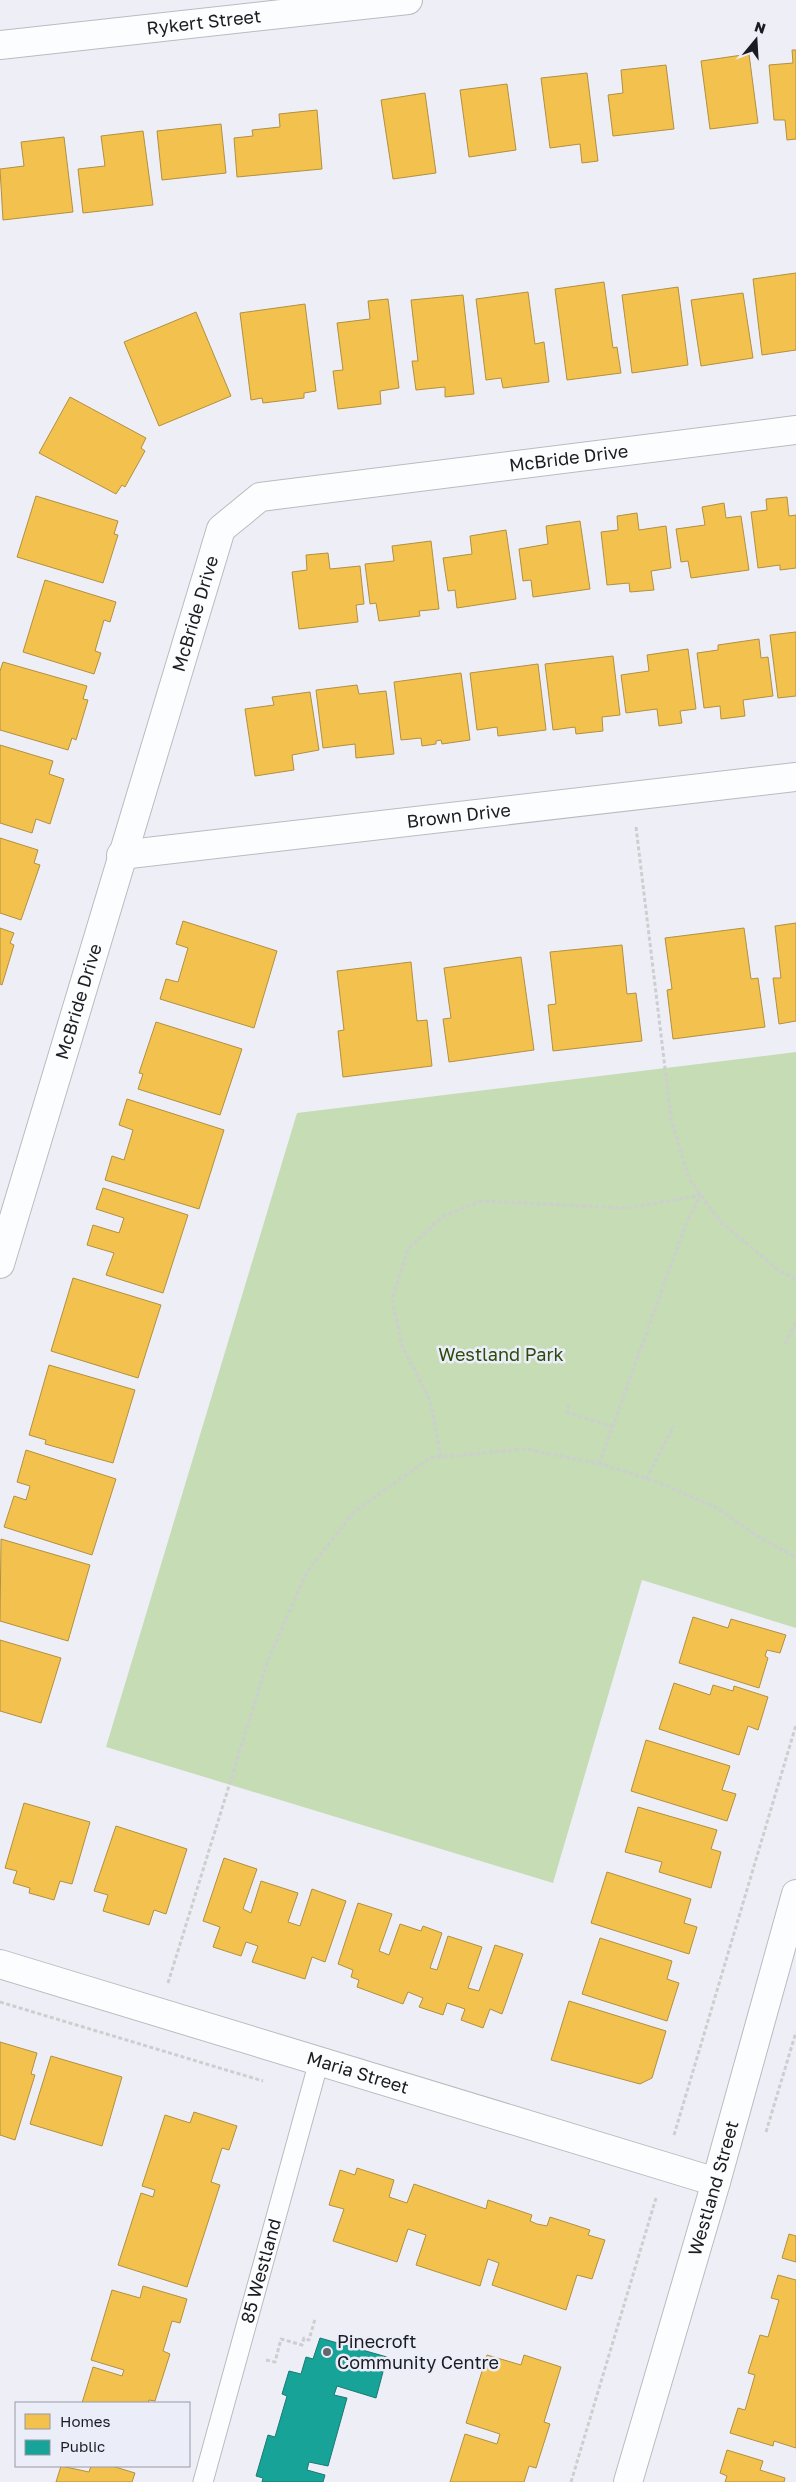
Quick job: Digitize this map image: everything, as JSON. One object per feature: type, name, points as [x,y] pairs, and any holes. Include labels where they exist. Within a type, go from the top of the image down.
[{"type":"street","name":"Rykert Street","points":[[0,45],[408,0]]},
{"type":"street","points":[[0,26],[58,39]]},
{"type":"street","name":"McBride Drive","points":[[0,1264],[121,855],[221,528],[260,497],[796,430]]},
{"type":"street","name":"Brown Drive","points":[[121,855],[796,777]]},
{"type":"street","name":"Westland Street","points":[[628,2482],[716,2182],[796,1894]]},
{"type":"street","name":"Maria Street","points":[[0,1964],[716,2182]]},
{"type":"lane","name":"85 Westland","points":[[203,2482],[319,2061]]},
{"type":"path","points":[[632,796],[671,1118],[689,1179],[720,1221],[778,1270],[796,1279]]},
{"type":"path","points":[[599,1464],[687,1221],[701,1195]]},
{"type":"path","points":[[442,1457],[430,1400],[402,1346],[392,1299],[408,1249],[442,1217],[481,1201],[627,1208],[701,1195]]},
{"type":"path","points":[[785,1344],[796,1322]]},
{"type":"path","points":[[570,1405],[566,1412],[612,1427]]},
{"type":"path","points":[[646,1479],[674,1426]]},
{"type":"path","points":[[158,2012],[229,1791],[267,1663],[307,1572],[354,1512],[430,1458],[525,1449],[599,1464],[646,1479],[717,1508],[760,1538],[796,1557]]},
{"type":"path","points":[[571,2482],[656,2198],[659,2195],[676,2126],[796,1725]]},
{"type":"path","points":[[0,2002],[310,2095]]},
{"type":"green space","name":"Westland Park","points":[[796,1052],[796,1628],[642,1580],[553,1883],[106,1747],[297,1113]]},
{"type":"building: Homes","points":[[792,50],[796,50],[796,139],[787,140],[785,120],[774,120],[769,65],[793,63]]},
{"type":"building: Homes","points":[[749,54],[758,123],[710,129],[701,61]]},
{"type":"building: Homes","points":[[666,65],[674,129],[613,136],[608,95],[623,93],[621,70]]},
{"type":"building: Homes","points":[[587,73],[598,161],[582,163],[580,144],[550,148],[541,78]]},
{"type":"building: Homes","points":[[507,84],[516,150],[469,157],[460,90]]},
{"type":"building: Homes","points":[[425,93],[436,173],[393,179],[381,100]]},
{"type":"building: Homes","points":[[317,110],[322,169],[237,177],[234,138],[253,136],[252,130],[280,127],[279,114]]},
{"type":"building: Homes","points":[[221,124],[226,173],[162,180],[157,131]]},
{"type":"building: Homes","points":[[143,131],[153,205],[83,213],[78,169],[105,166],[101,136]]},
{"type":"building: Homes","points":[[64,137],[73,212],[3,220],[0,169],[24,166],[21,142]]},
{"type":"building: Homes","points":[[796,273],[796,350],[762,355],[753,279]]},
{"type":"building: Homes","points":[[604,282],[613,348],[617,347],[621,373],[567,380],[555,289]]},
{"type":"building: Homes","points":[[678,287],[688,365],[632,373],[622,295]]},
{"type":"building: Homes","points":[[528,292],[535,344],[544,342],[549,382],[503,388],[501,378],[486,380],[476,299]]},
{"type":"building: Homes","points":[[743,293],[753,358],[701,366],[691,300]]},
{"type":"building: Homes","points":[[463,295],[474,394],[445,397],[445,387],[416,390],[412,361],[418,361],[411,300]]},
{"type":"building: Homes","points":[[388,299],[399,388],[380,391],[381,404],[338,409],[333,371],[343,370],[337,323],[370,319],[368,301]]},
{"type":"building: Homes","points":[[305,304],[316,391],[304,393],[304,398],[263,403],[262,398],[251,400],[240,313]]},
{"type":"building: Homes","points":[[196,312],[231,396],[159,426],[124,342]]},
{"type":"building: Homes","points":[[70,397],[146,438],[141,448],[145,451],[125,487],[122,485],[116,494],[39,453]]},
{"type":"building: Homes","points":[[36,496],[118,521],[114,534],[118,535],[103,583],[17,557]]},
{"type":"building: Homes","points":[[787,497],[789,516],[796,515],[796,568],[780,570],[780,565],[758,568],[751,512],[767,510],[766,499]]},
{"type":"building: Homes","points":[[724,503],[726,518],[741,516],[749,570],[691,578],[688,561],[681,562],[676,529],[705,525],[702,507]]},
{"type":"building: Homes","points":[[637,513],[639,530],[666,526],[671,568],[651,571],[654,590],[630,592],[629,583],[607,585],[601,532],[618,530],[617,516]]},
{"type":"building: Homes","points":[[580,521],[590,589],[533,597],[531,580],[523,581],[519,549],[548,544],[546,526]]},
{"type":"building: Homes","points":[[506,530],[516,599],[457,608],[455,590],[448,591],[443,558],[472,554],[470,536]]},
{"type":"building: Homes","points":[[431,541],[439,609],[419,611],[420,616],[379,621],[376,603],[370,604],[365,564],[394,561],[392,546]]},
{"type":"building: Homes","points":[[328,553],[330,569],[360,566],[364,604],[356,605],[358,622],[299,629],[292,572],[307,570],[306,555]]},
{"type":"building: Homes","points":[[45,580],[116,602],[110,622],[104,620],[95,651],[101,653],[94,674],[23,652]]},
{"type":"building: Homes","points":[[796,632],[796,696],[778,698],[770,635]]},
{"type":"building: Homes","points":[[759,639],[761,658],[768,657],[773,696],[743,700],[745,716],[721,719],[720,706],[704,708],[697,653],[718,650],[718,645]]},
{"type":"building: Homes","points":[[688,649],[696,709],[680,711],[682,723],[659,726],[657,709],[626,713],[621,675],[649,671],[647,655]]},
{"type":"building: Homes","points":[[613,656],[620,715],[602,717],[603,731],[576,734],[575,727],[553,730],[545,664]]},
{"type":"building: Homes","points":[[3,662],[87,686],[83,699],[88,700],[76,740],[72,738],[68,750],[0,730],[0,671]]},
{"type":"building: Homes","points":[[538,664],[546,730],[498,736],[497,727],[477,730],[470,673]]},
{"type":"building: Homes","points":[[461,673],[470,740],[442,744],[441,740],[436,741],[436,744],[422,746],[421,738],[401,740],[394,682]]},
{"type":"building: Homes","points":[[357,685],[359,694],[386,691],[394,754],[356,758],[355,744],[323,748],[316,690]]},
{"type":"building: Homes","points":[[310,692],[319,750],[292,755],[294,770],[255,776],[245,709],[274,705],[272,697]]},
{"type":"building: Homes","points":[[0,745],[53,761],[49,774],[64,779],[50,824],[36,819],[32,833],[0,823]]},
{"type":"building: Homes","points":[[0,838],[38,850],[34,863],[40,865],[21,920],[0,913]]},
{"type":"building: Homes","points":[[183,921],[277,951],[254,1028],[160,999],[166,979],[178,982],[188,948],[176,944]]},
{"type":"building: Homes","points":[[796,923],[796,1021],[779,1024],[773,978],[781,978],[775,926]]},
{"type":"building: Homes","points":[[0,928],[14,933],[10,943],[14,945],[2,985],[0,984]]},
{"type":"building: Homes","points":[[744,928],[751,979],[758,978],[765,1027],[673,1039],[667,990],[672,989],[665,938]]},
{"type":"building: Homes","points":[[622,945],[627,994],[636,993],[642,1041],[553,1051],[548,1005],[556,1004],[550,952]]},
{"type":"building: Homes","points":[[521,957],[534,1050],[449,1062],[443,1019],[451,1018],[444,968]]},
{"type":"building: Homes","points":[[411,962],[417,1021],[427,1020],[432,1066],[343,1077],[338,1031],[344,1030],[337,971]]},
{"type":"building: Homes","points":[[156,1022],[242,1049],[220,1115],[138,1089],[143,1074],[139,1073]]},
{"type":"building: Homes","points":[[127,1099],[224,1130],[199,1209],[105,1180],[112,1156],[124,1160],[133,1130],[119,1125]]},
{"type":"building: Homes","points":[[103,1188],[188,1215],[163,1293],[106,1275],[114,1253],[87,1245],[93,1225],[119,1233],[124,1218],[96,1209]]},
{"type":"building: Homes","points":[[73,1278],[161,1305],[138,1378],[51,1351]]},
{"type":"building: Homes","points":[[49,1365],[135,1390],[113,1463],[45,1444],[46,1440],[29,1435]]},
{"type":"building: Homes","points":[[26,1450],[116,1479],[92,1555],[4,1527],[14,1496],[26,1500],[30,1486],[17,1482]]},
{"type":"building: Homes","points":[[1,1539],[90,1565],[68,1641],[0,1621]]},
{"type":"building: Homes","points":[[693,1617],[728,1628],[731,1619],[786,1635],[780,1653],[767,1650],[765,1656],[768,1658],[759,1688],[679,1663]]},
{"type":"building: Homes","points":[[0,1640],[61,1658],[41,1723],[0,1711]]},
{"type":"building: Homes","points":[[674,1683],[710,1695],[713,1685],[733,1691],[734,1686],[768,1697],[758,1730],[748,1726],[739,1755],[659,1729]]},
{"type":"building: Homes","points":[[646,1740],[730,1766],[722,1790],[736,1794],[727,1821],[631,1791]]},
{"type":"building: Homes","points":[[24,1803],[90,1822],[72,1884],[60,1881],[54,1900],[29,1893],[30,1888],[13,1883],[17,1871],[5,1868]]},
{"type":"building: Homes","points":[[638,1807],[717,1830],[711,1849],[721,1852],[711,1888],[659,1872],[662,1862],[625,1852]]},
{"type":"building: Homes","points":[[116,1826],[187,1849],[166,1914],[154,1910],[149,1925],[103,1911],[108,1895],[94,1891]]},
{"type":"building: Homes","points":[[224,1858],[257,1869],[243,1909],[251,1913],[261,1881],[298,1893],[288,1922],[300,1926],[312,1889],[346,1901],[325,1962],[312,1957],[305,1979],[252,1962],[258,1946],[246,1942],[241,1956],[213,1947],[220,1927],[203,1921]]},
{"type":"building: Homes","points":[[607,1872],[691,1899],[684,1923],[697,1927],[689,1954],[591,1923]]},
{"type":"building: Homes","points":[[358,1903],[392,1914],[379,1951],[389,1955],[400,1924],[421,1931],[423,1926],[442,1933],[430,1968],[437,1970],[448,1936],[482,1947],[468,1988],[479,1991],[495,1945],[523,1954],[502,2014],[490,2009],[483,2028],[461,2020],[465,2009],[447,2003],[443,2015],[419,2007],[423,1998],[408,1992],[403,2004],[357,1987],[359,1980],[351,1977],[353,1970],[338,1964]]},
{"type":"building: Homes","points":[[600,1938],[672,1961],[667,1979],[679,1983],[667,2021],[582,1994]]},
{"type":"building: Homes","points":[[569,2001],[666,2031],[652,2078],[640,2084],[551,2060]]},
{"type":"building: Homes","points":[[0,2042],[37,2053],[31,2074],[35,2075],[15,2140],[0,2135]]},
{"type":"building: Homes","points":[[51,2056],[122,2077],[102,2146],[30,2124]]},
{"type":"building: Homes","points":[[194,2112],[237,2126],[229,2150],[222,2148],[211,2182],[220,2185],[187,2287],[118,2265],[141,2193],[153,2197],[155,2190],[142,2186],[165,2115],[190,2123]]},
{"type":"building: Homes","points":[[357,2168],[394,2180],[389,2197],[407,2203],[414,2184],[486,2209],[488,2200],[532,2215],[530,2221],[537,2224],[547,2226],[550,2217],[590,2230],[588,2235],[605,2240],[592,2279],[577,2275],[566,2310],[492,2285],[499,2263],[488,2259],[480,2286],[416,2265],[426,2235],[408,2229],[397,2262],[333,2241],[344,2209],[329,2205],[340,2170],[355,2175]]},
{"type":"building: Homes","points":[[789,2234],[796,2236],[796,2262],[782,2258]]},
{"type":"building: Homes","points":[[778,2275],[796,2280],[796,2448],[774,2441],[773,2446],[730,2433],[738,2408],[745,2410],[755,2375],[748,2373],[760,2335],[768,2337],[779,2300],[771,2298]]},
{"type":"building: Homes","points":[[143,2286],[187,2299],[180,2323],[172,2321],[163,2351],[170,2354],[155,2401],[82,2402],[93,2367],[122,2376],[124,2370],[91,2360],[112,2290],[140,2298]]},
{"type":"building: Homes","points":[[487,2355],[521,2365],[524,2355],[561,2367],[544,2422],[550,2424],[536,2468],[529,2466],[524,2482],[450,2482],[465,2434],[497,2444],[500,2434],[466,2423]]},
{"type":"building: Homes","points":[[727,2450],[763,2461],[760,2470],[785,2478],[784,2482],[725,2482],[727,2476],[720,2473]]},
{"type":"building: Homes","points":[[61,2467],[89,2472],[91,2467],[115,2467],[135,2473],[132,2482],[56,2482]]},
{"type":"building: Public","points":[[320,2338],[387,2357],[376,2398],[337,2386],[334,2395],[347,2398],[328,2466],[309,2462],[307,2470],[325,2475],[323,2482],[262,2482],[263,2478],[256,2476],[268,2435],[275,2437],[287,2396],[282,2394],[289,2371],[301,2374],[306,2357],[313,2359]]},
{"type":"place","name":"Pinecroft Community Centre","points":[[327,2352]]}]
